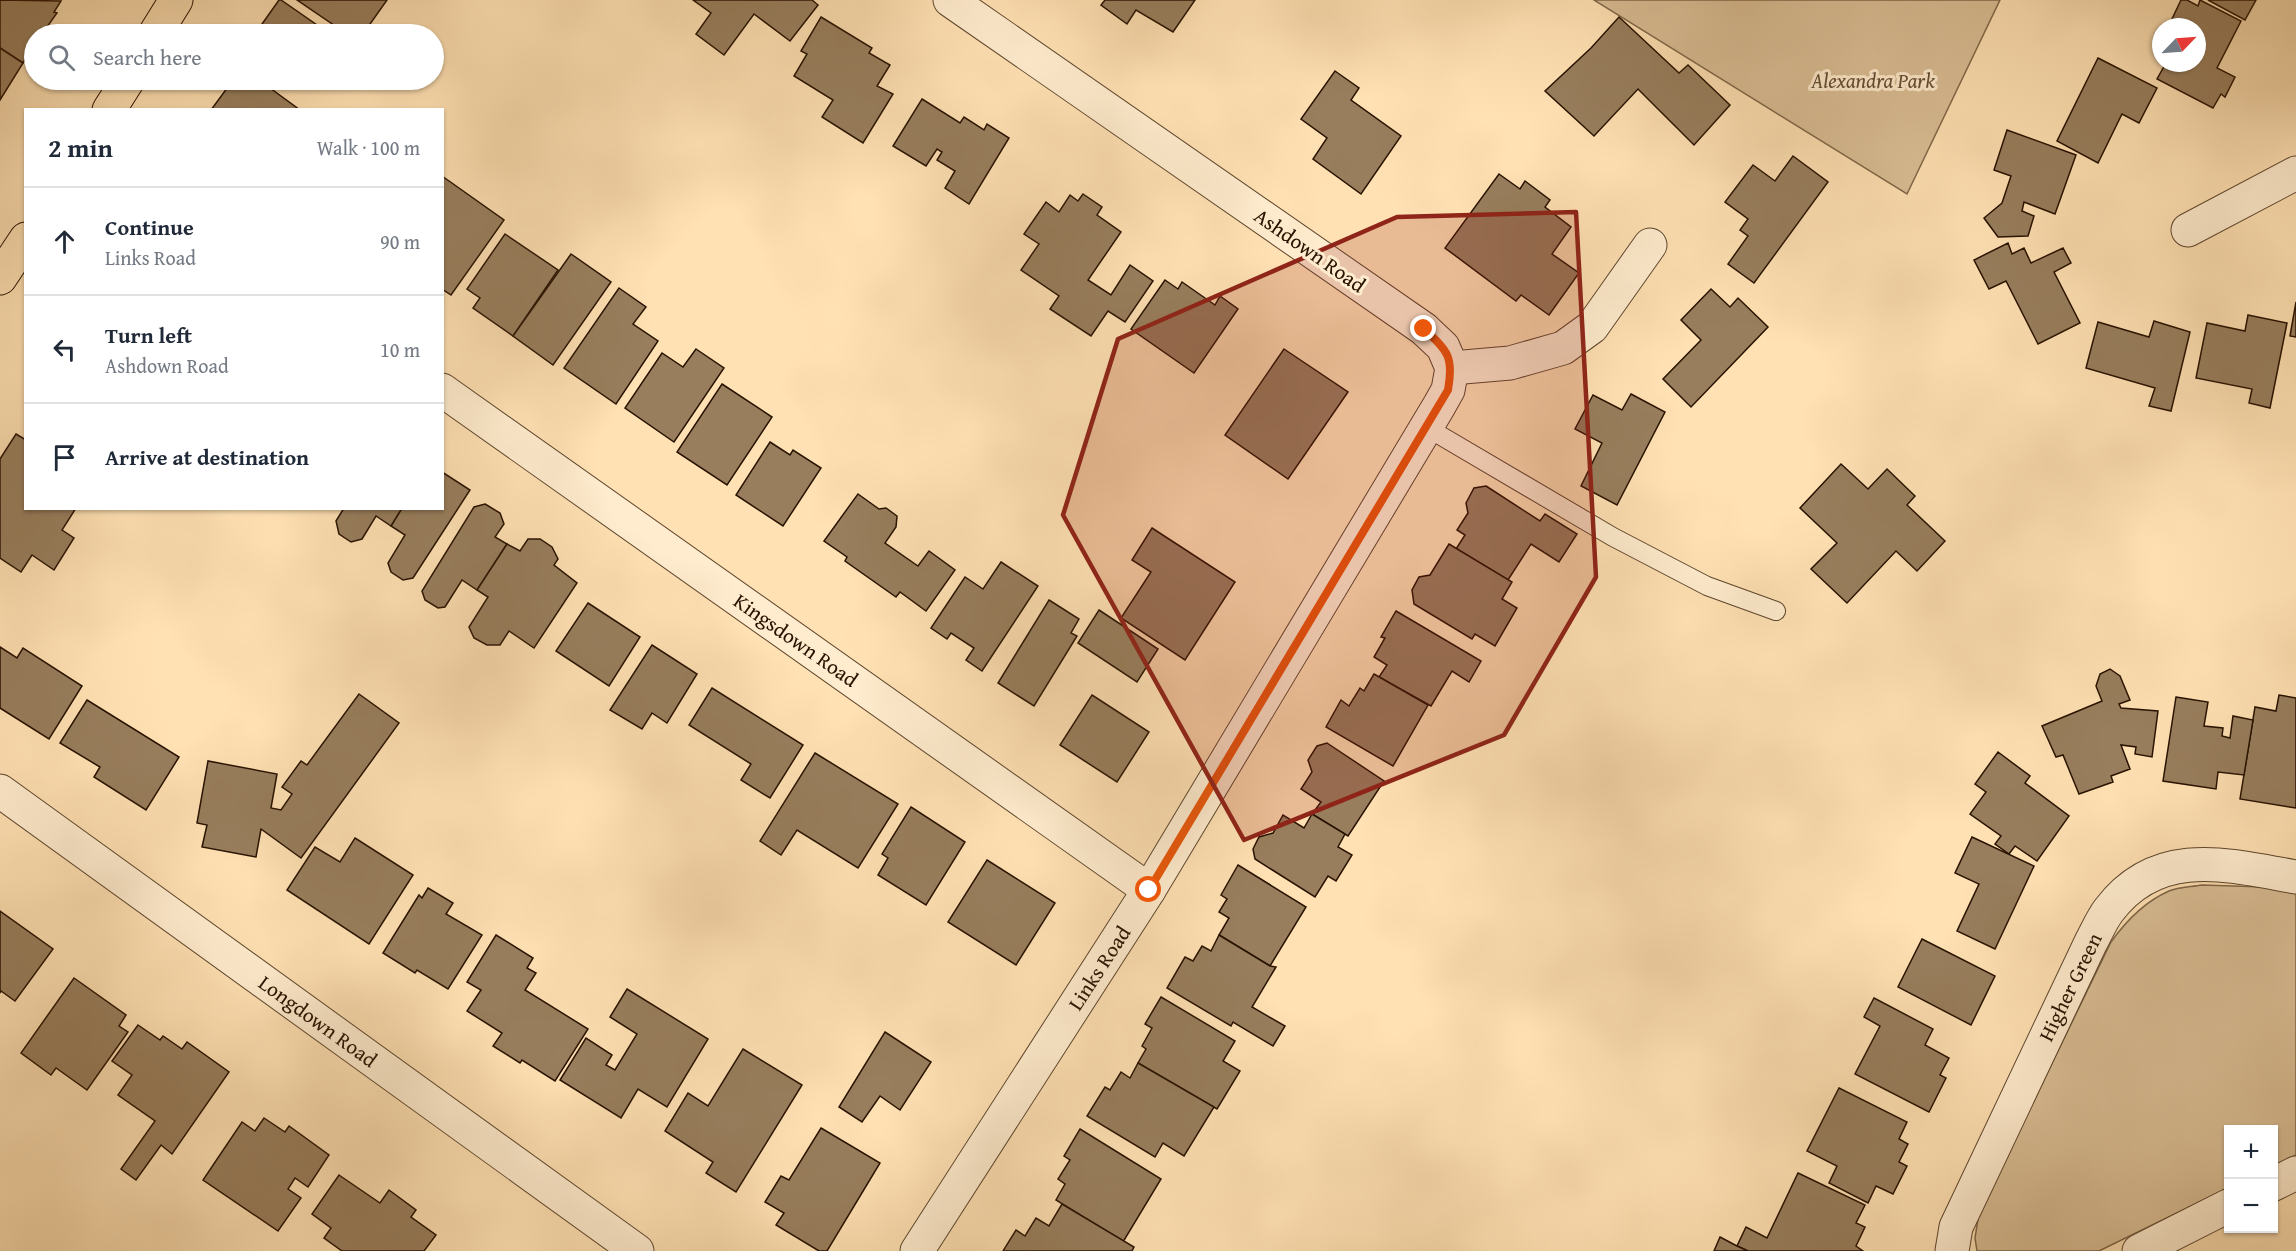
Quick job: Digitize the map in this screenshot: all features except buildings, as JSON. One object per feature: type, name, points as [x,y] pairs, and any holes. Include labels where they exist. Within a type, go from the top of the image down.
[{"type":"main road","points":[[161,24],[176,0]]},
{"type":"main road","points":[[110,108],[122,90]]},
{"type":"main road","points":[[0,278],[24,242]]},
{"type":"street","name":"Ashdown Road","points":[[950,0],[1424,329],[1443,347],[1452,368]]},
{"type":"street","points":[[2188,230],[2296,173]]},
{"type":"street","points":[[1452,368],[1510,363],[1563,348],[1592,327],[1650,245]]},
{"type":"street","name":"Links Road","points":[[917,1251],[1149,890],[1448,390],[1452,368]]},
{"type":"street","name":"Kingsdown Road","points":[[444,391],[1149,890]]},
{"type":"street","name":"Longdown Road","points":[[0,791],[636,1251]]},
{"type":"street","name":"Higher Green","points":[[1952,1251],[1956,1227],[2091,942],[2109,909],[2133,886],[2158,871],[2190,864],[2223,864],[2296,877]]},
{"type":"street","points":[[2278,1182],[2296,1173]]},
{"type":"street","points":[[2139,1251],[2224,1208]]},
{"type":"lane","points":[[1426,427],[1613,537],[1707,586],[1776,611]]},
{"type":"highlighted area","points":[[1576,212],[1596,577],[1504,735],[1244,840],[1063,515],[1118,339],[1397,217]]},
{"type":"green space","name":"Alexandra Park","points":[[1594,0],[2000,0],[1907,194]]},
{"type":"green space","points":[[2202,885],[2265,887],[2296,893],[2296,1155],[2278,1164],[2278,1125],[2224,1125],[2224,1190],[2099,1251],[1977,1251],[1975,1238],[1979,1213],[2111,942],[2144,906],[2160,895],[2180,888]]},
{"type":"route","points":[[1149,890],[1448,390],[1452,368],[1443,347],[1424,329]]}]
